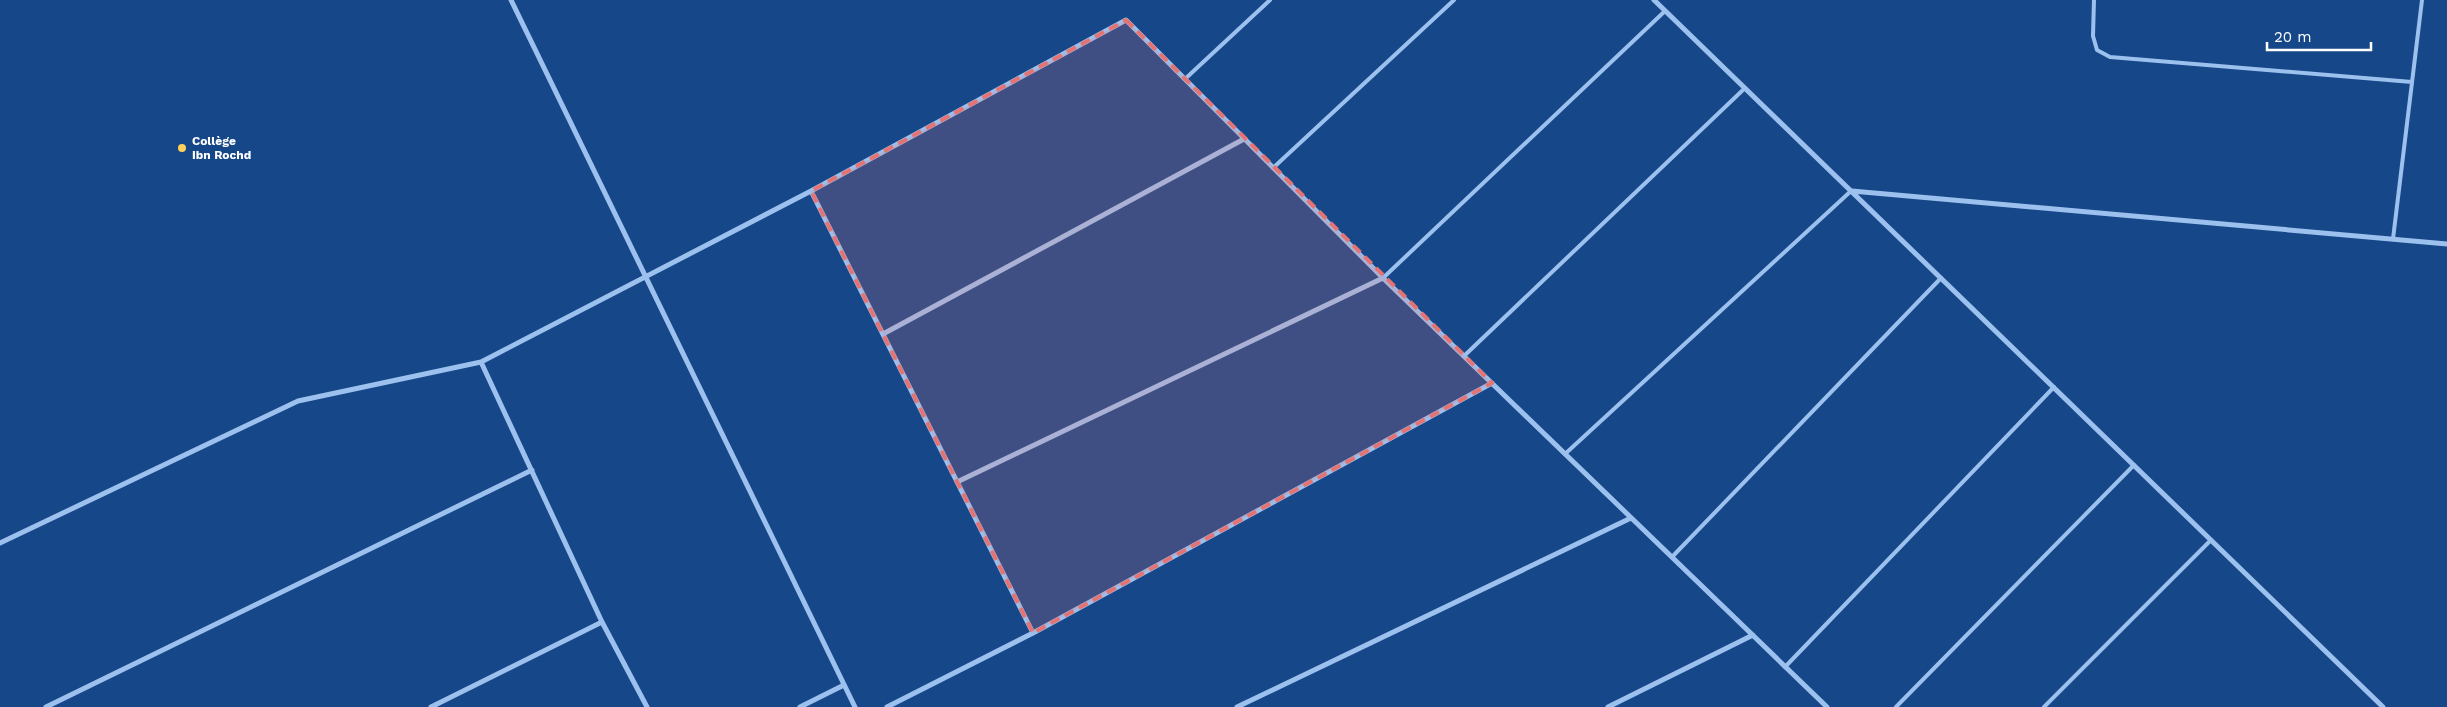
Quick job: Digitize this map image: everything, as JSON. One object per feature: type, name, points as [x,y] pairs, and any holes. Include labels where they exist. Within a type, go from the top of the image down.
[{"type":"street","points":[[511,0],[855,707]]},
{"type":"street","points":[[1654,0],[2383,707]]},
{"type":"street","points":[[0,543],[298,401],[481,362],[811,191],[1126,20],[1382,278],[1827,707]]},
{"type":"street","points":[[882,334],[1244,139]]},
{"type":"street","points":[[1851,190],[2447,244]]},
{"type":"street","points":[[811,191],[1033,633]]},
{"type":"street","points":[[957,482],[1382,278]]},
{"type":"street","points":[[481,362],[602,622],[647,707]]},
{"type":"street","points":[[887,707],[1033,633],[1492,383]]},
{"type":"street","points":[[46,707],[532,470]]},
{"type":"street","points":[[1236,707],[1631,518]]},
{"type":"street","points":[[431,707],[602,622]]},
{"type":"street","points":[[1608,707],[1753,635]]},
{"type":"street","points":[[800,707],[844,685]]},
{"type":"lane","points":[[1185,79],[1270,0]]},
{"type":"lane","points":[[1273,168],[1454,0]]},
{"type":"lane","points":[[2094,0],[2093,36],[2097,50],[2110,57],[2412,82]]},
{"type":"lane","points":[[2393,239],[2422,0]]},
{"type":"lane","points":[[1382,278],[1665,11]]},
{"type":"lane","points":[[1464,356],[1745,88]]},
{"type":"lane","points":[[1566,454],[1851,190]]},
{"type":"lane","points":[[1672,557],[1941,278]]},
{"type":"lane","points":[[1786,666],[2054,387]]},
{"type":"lane","points":[[1896,707],[2134,465]]},
{"type":"lane","points":[[2044,707],[2211,540]]},
{"type":"highlighted area","points":[[1126,20],[1492,383],[1033,633],[811,191]]},
{"type":"place","name":"Collège Ibn Rochd","points":[[182,148]]}]
